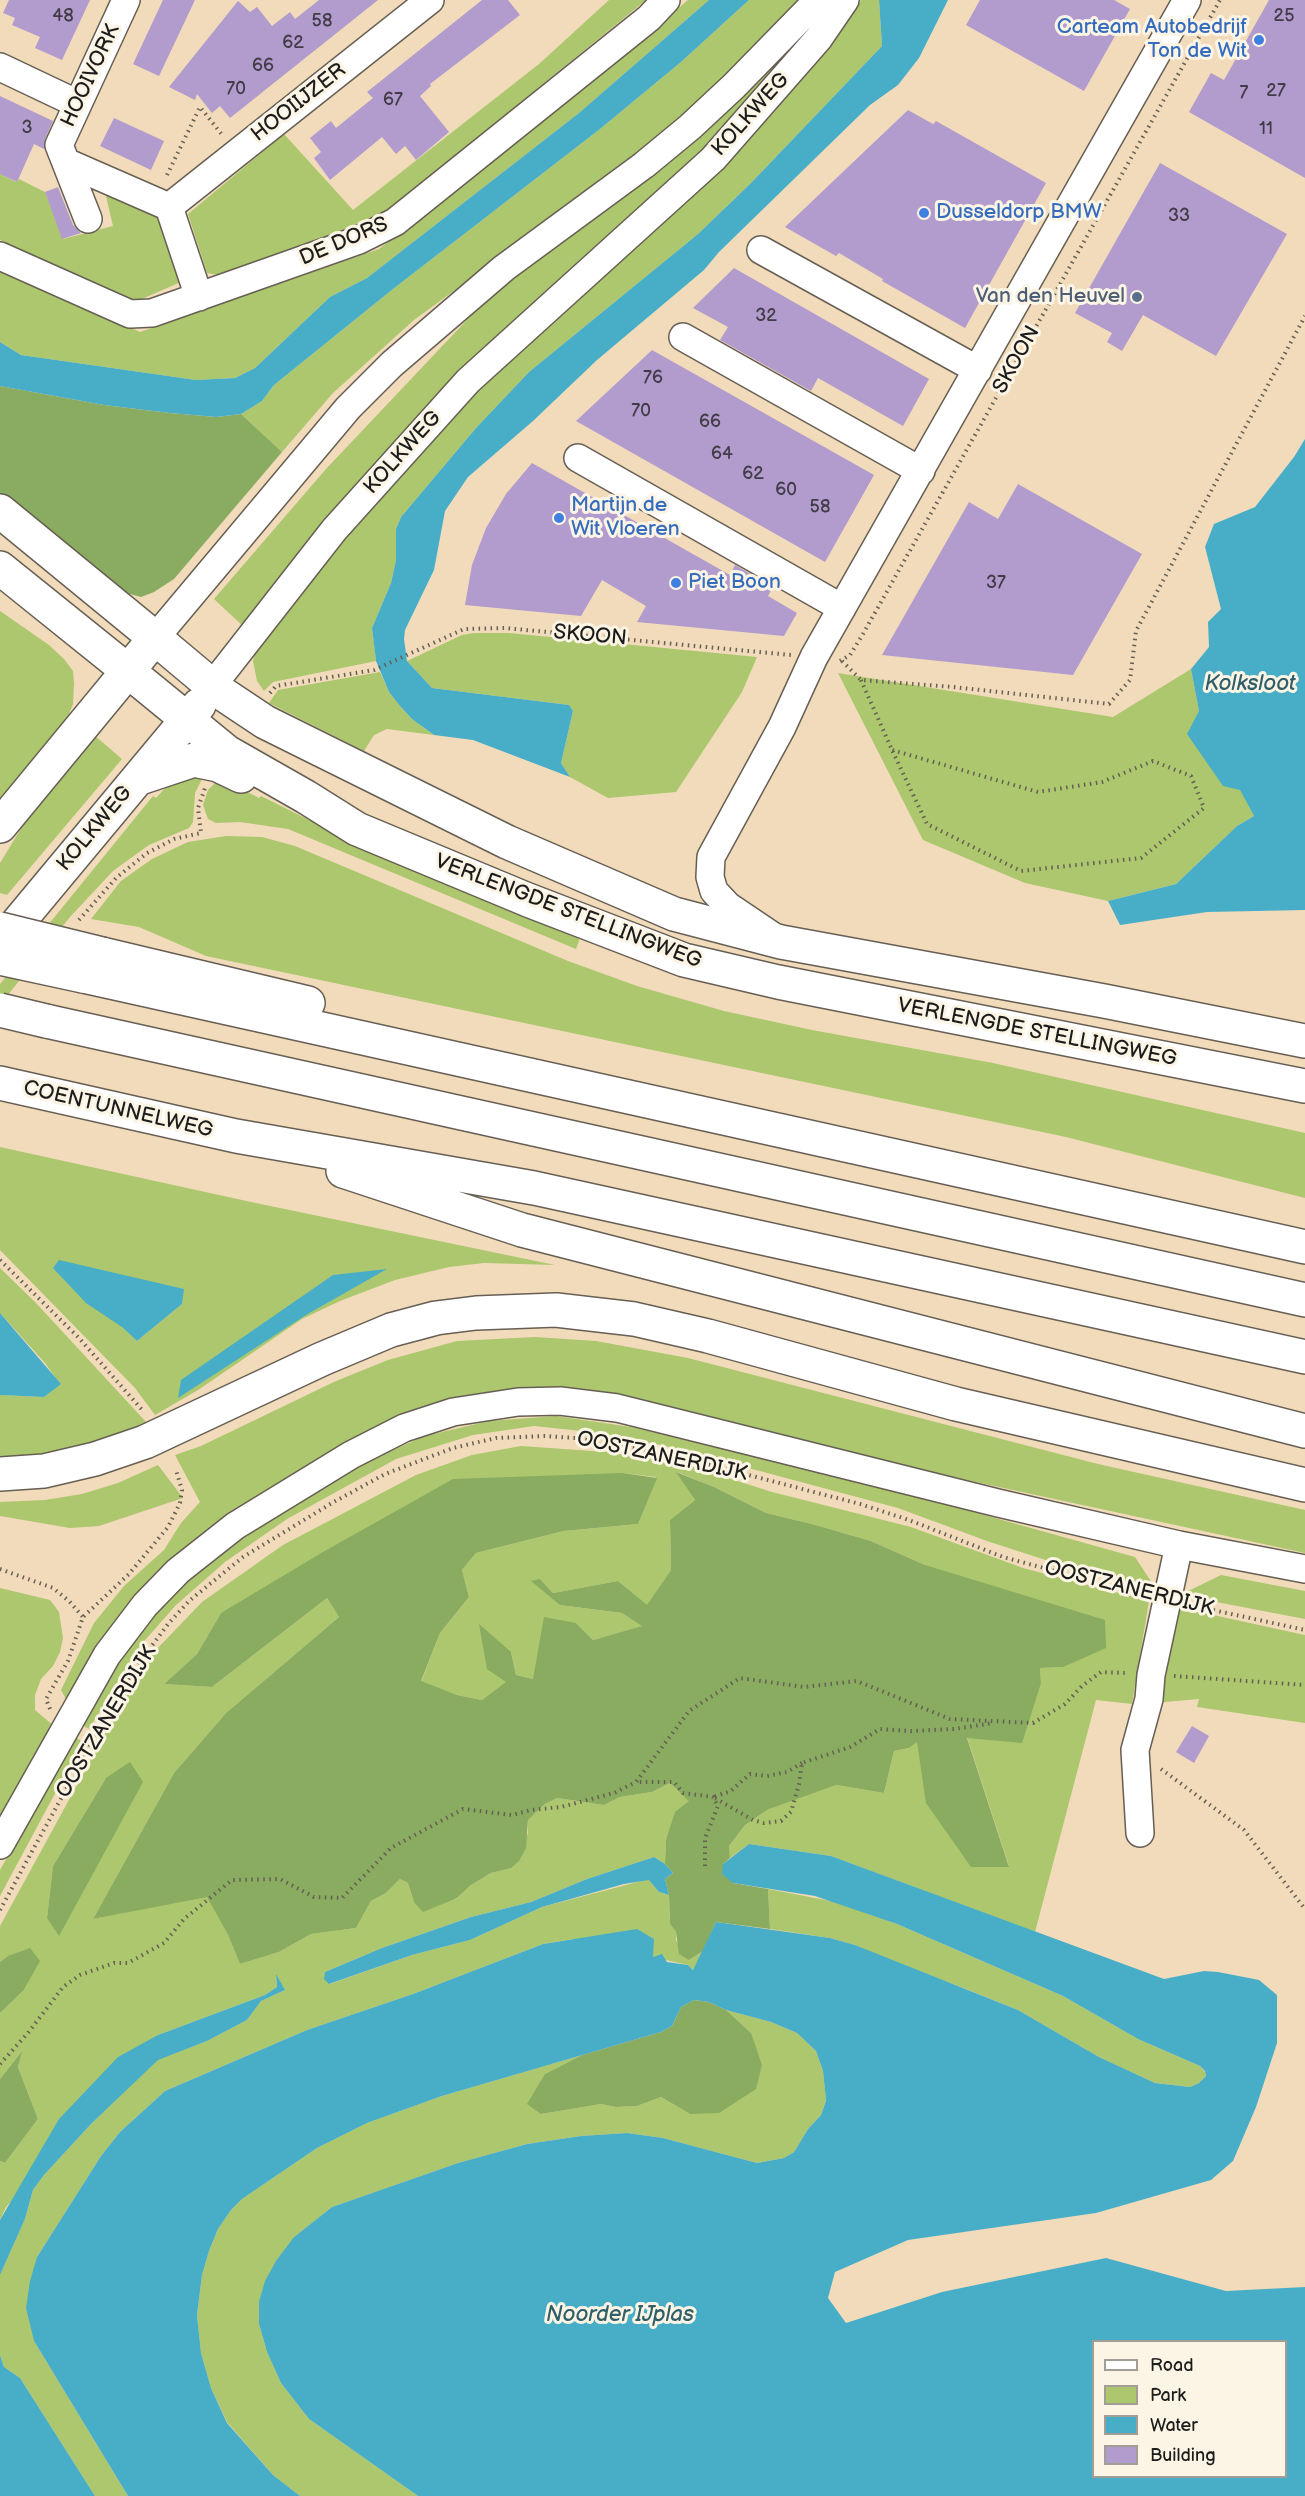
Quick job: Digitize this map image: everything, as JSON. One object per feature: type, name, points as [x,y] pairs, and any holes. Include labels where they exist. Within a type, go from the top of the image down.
[{"type":"main road","name":"VERLENGDE STELLINGWEG","points":[[0,511],[212,686],[265,722],[507,842],[674,914],[781,942],[1114,1003],[1305,1041]]},
{"type":"main road","name":"VERLENGDE STELLINGWEG","points":[[0,568],[226,752],[306,796],[357,829],[528,900],[684,960],[778,982],[1305,1086]]},
{"type":"main road","name":"KOLKWEG","points":[[0,826],[155,638]]},
{"type":"main road","name":"KOLKWEG","points":[[0,944],[187,721],[212,686]]},
{"type":"main road","points":[[137,779],[186,762],[201,760],[227,769],[300,808],[357,829]]},
{"type":"main road","points":[[0,929],[92,965],[585,1087],[1305,1247]]},
{"type":"main road","points":[[0,958],[92,965]]},
{"type":"main road","points":[[0,1010],[1305,1300]]},
{"type":"main road","name":"COENTUNNELWEG","points":[[0,1083],[236,1136]]},
{"type":"main road","points":[[236,1136],[534,1188],[1305,1357]]},
{"type":"main road","points":[[236,1136],[522,1230],[1305,1431]]},
{"type":"main road","points":[[0,1474],[44,1471],[95,1459],[145,1442],[322,1359],[391,1330],[436,1318],[476,1312],[556,1310],[634,1319],[966,1406],[1305,1485]]},
{"type":"street","name":"HOOIVORK","points":[[88,219],[59,145],[126,0]]},
{"type":"street","name":"HOOIIJZER","points":[[162,204],[237,153],[430,0]]},
{"type":"street","name":"DE DORS","points":[[0,256],[130,314],[152,313],[359,240],[395,222],[649,18],[666,0]]},
{"type":"street","name":"KOLKWEG","points":[[155,638],[348,408],[392,364],[504,268],[644,165],[690,127],[735,86],[818,0]]},
{"type":"street","name":"KOLKWEG","points":[[212,686],[334,530],[468,381],[713,159],[819,38],[845,0]]},
{"type":"street","name":"SKOON","points":[[781,942],[728,906],[714,891],[710,877],[711,858],[782,727],[814,657],[978,370],[1182,2]]},
{"type":"street","points":[[0,67],[78,104]]},
{"type":"street","points":[[66,162],[162,204],[199,297]]},
{"type":"street","points":[[761,250],[978,370]]},
{"type":"street","points":[[683,337],[921,471]]},
{"type":"street","points":[[578,458],[842,608]]},
{"type":"street","name":"OOSTZANERDIJK","points":[[0,1845],[106,1655],[153,1596],[205,1548],[282,1496],[382,1439],[438,1417],[484,1406],[560,1401],[617,1408],[998,1503],[1179,1545],[1305,1569]]},
{"type":"street","points":[[1140,1833],[1135,1750],[1149,1699],[1151,1675],[1179,1545]]},
{"type":"path","name":"SKOON","points":[[374,670],[464,629],[505,628],[842,661],[850,655],[1220,0]]},
{"type":"path","points":[[162,204],[200,107],[237,153]]},
{"type":"path","points":[[861,680],[953,687],[1109,704],[1130,680],[1136,631],[1305,316]]},
{"type":"path","points":[[842,661],[861,680],[892,750],[927,824],[1021,871],[1141,858],[1204,808],[1191,776],[1153,761],[1102,782],[1038,792],[892,750]]},
{"type":"path","points":[[76,924],[116,879],[147,853],[174,839],[201,833]]},
{"type":"path","points":[[0,1260],[79,1338],[144,1412]]},
{"type":"path","name":"OOSTZANERDIJK","points":[[0,1910],[134,1670],[168,1624],[189,1601],[243,1557],[385,1474],[453,1448],[496,1438],[544,1436],[576,1438],[668,1454],[860,1504],[909,1520],[1002,1557],[1167,1600],[1305,1630]]},
{"type":"path","points":[[0,1569],[52,1588],[69,1601],[82,1617]]},
{"type":"path","points":[[636,1782],[689,1711],[740,1678],[804,1687],[857,1681],[950,1719],[1033,1724],[1065,1704],[1082,1686],[1101,1672],[1305,1685]]},
{"type":"path","points":[[713,1797],[731,1791],[750,1774],[767,1776],[787,1772],[802,1763],[850,1747],[880,1729],[911,1731],[954,1729],[1001,1721]]},
{"type":"path","points":[[1135,1750],[1244,1830],[1305,1909]]},
{"type":"path","points":[[0,2064],[63,1988],[80,1975],[114,1963],[128,1963],[164,1943],[184,1919],[231,1880],[280,1879],[314,1897],[342,1898],[391,1848],[462,1809],[512,1815],[531,1810],[561,1808],[614,1793],[636,1782],[675,1782],[683,1793],[713,1797],[753,1820],[764,1823],[781,1821],[790,1812],[799,1784],[802,1763]]},
{"type":"path","points":[[705,1866],[705,1838],[718,1806],[713,1797]]},
{"type":"green space","points":[[609,0],[646,0],[375,221],[219,275],[207,273],[188,214],[284,134],[353,210],[539,64]]},
{"type":"green space","points":[[688,0],[709,0],[579,113],[367,278],[330,297],[255,368],[235,378],[196,380],[21,355],[0,342],[0,269],[140,332],[379,249],[639,42]]},
{"type":"green space","points":[[749,0],[805,0],[698,108],[414,320],[333,393],[282,452],[241,414],[262,401],[274,385],[393,289],[600,129],[681,62]]},
{"type":"green space","points":[[838,0],[708,152],[244,627],[214,599],[326,469],[499,286]]},
{"type":"green space","points":[[861,0],[879,0],[882,46],[751,183],[698,234],[529,372],[476,428],[401,517],[396,529],[396,560],[391,583],[372,628],[376,661],[273,682],[264,691],[257,681],[253,661],[256,648],[263,635],[440,422],[755,133]]},
{"type":"green space","points":[[0,169],[4,176],[16,182],[19,179],[45,192],[63,239],[113,226],[105,192],[155,214],[168,223],[183,281],[135,302],[0,240]]},
{"type":"green space","points":[[0,386],[104,405],[170,413],[216,417],[241,414],[282,452],[174,579],[154,592],[141,597],[119,591],[0,501]]},
{"type":"green space","points":[[0,611],[49,645],[64,659],[73,671],[74,684],[73,704],[66,722],[0,800]]},
{"type":"green space","points":[[509,633],[757,657],[742,692],[676,792],[608,798],[570,777],[561,763],[573,711],[569,705],[432,688],[407,661],[462,635]]},
{"type":"green space","points":[[1191,669],[1199,711],[1254,816],[1237,826],[1176,884],[1108,901],[1025,883],[923,840],[838,673],[1113,717]]},
{"type":"green space","points":[[380,672],[389,692],[400,706],[412,719],[434,735],[387,729],[374,735],[364,751],[269,703],[278,690]]},
{"type":"green space","points":[[94,735],[122,759],[7,895],[0,893],[0,863],[41,796]]},
{"type":"green space","points":[[184,777],[203,777],[195,793],[193,822],[189,828],[149,845],[113,871],[70,917],[3,1001],[0,1000],[0,984],[153,796],[156,798],[169,784]]},
{"type":"green space","points":[[218,780],[232,784],[259,798],[261,796],[357,844],[580,938],[576,949],[288,829],[240,822],[216,823],[208,819],[203,805],[208,790]]},
{"type":"green space","points":[[226,836],[262,837],[295,846],[568,961],[637,986],[724,1011],[812,1030],[993,1063],[1305,1133],[1305,1198],[1066,1137],[206,956],[139,927],[91,919],[121,881],[152,859],[188,842]]},
{"type":"green space","points":[[0,1147],[555,1265],[484,1263],[449,1267],[395,1280],[340,1301],[302,1319],[198,1390],[155,1415],[135,1388],[0,1250]],"holes":[[[182,1304],[137,1341],[122,1327]]]},
{"type":"green space","points":[[0,1268],[36,1303],[147,1423],[133,1432],[52,1454],[0,1459],[0,1395],[44,1397],[60,1384],[45,1363],[0,1313]]},
{"type":"green space","points":[[535,1337],[596,1341],[688,1358],[1098,1464],[1305,1510],[1305,1553],[869,1459],[657,1403],[597,1392],[543,1388],[491,1392],[458,1399],[246,1507],[68,1703],[61,1690],[94,1623],[124,1586],[164,1550],[181,1523],[200,1502],[175,1455],[201,1446],[336,1381],[388,1360],[457,1341]]},
{"type":"green space","points":[[556,1416],[631,1427],[905,1493],[1135,1557],[1156,1589],[1061,1565],[898,1508],[670,1447],[591,1432],[534,1426],[473,1435],[396,1459],[287,1519],[225,1562],[176,1605],[139,1647],[89,1729],[82,1725],[121,1655],[159,1606],[210,1561],[267,1520],[370,1460],[425,1436],[489,1421]]},
{"type":"green space","points":[[521,1446],[606,1452],[675,1461],[772,1492],[911,1527],[1023,1568],[1149,1601],[1132,1704],[1096,1700],[1035,1932],[831,1856],[749,1844],[730,1858],[729,1846],[745,1825],[769,1809],[836,1785],[884,1793],[894,1751],[909,1748],[917,1740],[1009,1866],[967,1737],[1041,1683],[1040,1668],[1063,1667],[925,1565],[871,1541],[766,1513],[714,1487],[677,1472],[695,1500],[670,1520],[671,1570],[647,1606],[618,1581],[553,1593],[540,1579],[560,1605],[622,1613],[643,1626],[593,1640],[576,1623],[533,1679],[516,1675],[511,1652],[507,1682],[482,1700],[457,1695],[421,1682],[440,1633],[469,1597],[462,1570],[476,1553],[564,1531],[638,1524],[656,1477],[623,1473],[221,1613],[197,1654],[164,1684],[212,1687],[327,1598],[339,1617],[226,1713],[174,1773],[93,1919],[207,1896],[228,1935],[240,1964],[279,1952],[311,1934],[356,1928],[371,1901],[386,1893],[400,1879],[408,1883],[414,1902],[456,1899],[471,1885],[491,1873],[510,1868],[528,1833],[528,1820],[545,1804],[557,1798],[604,1805],[620,1797],[652,1792],[670,1783],[690,1801],[666,1840],[665,1864],[654,1857],[587,1879],[531,1902],[471,1917],[382,1948],[325,1972],[330,1984],[412,1955],[470,1940],[542,1907],[649,1879],[659,1892],[669,1895],[670,1924],[676,1932],[676,1940],[689,1960],[703,1951],[693,1970],[688,1965],[573,1939],[543,1944],[413,1994],[307,2030],[165,2091],[120,2132],[101,2156],[37,2257],[34,2341],[128,2496],[95,2496],[20,2378],[4,2367],[0,2355],[0,2275],[25,2219],[33,2190],[91,2124],[158,2059],[207,2041],[247,2020],[261,2001],[285,1990],[276,1976],[277,1987],[265,1995],[158,2035],[6,2207],[0,2220],[0,2161],[5,2163],[38,2119],[18,2067],[21,2052],[0,2079],[0,2013],[23,1991],[8,1956],[0,1962],[0,1926],[122,1703],[154,1652],[202,1602],[283,1545],[416,1475],[472,1455]],"holes":[[[106,1778],[47,1918],[53,1866]]]},
{"type":"green space","points":[[158,1465],[183,1498],[99,1526],[70,1528],[0,1516],[0,1502],[45,1500],[82,1494],[118,1483]]},
{"type":"green space","points":[[676,1472],[714,1487],[766,1513],[871,1541],[925,1565],[1105,1620],[1106,1648],[1063,1667],[1040,1668],[1041,1683],[1022,1743],[967,1738],[1009,1867],[971,1867],[926,1803],[917,1742],[909,1748],[894,1751],[884,1793],[836,1785],[769,1809],[745,1825],[729,1846],[730,1858],[723,1864],[733,1883],[768,1889],[770,1929],[716,1922],[703,1951],[689,1960],[679,1954],[676,1932],[670,1924],[669,1895],[665,1879],[673,1873],[665,1864],[666,1840],[675,1812],[689,1801],[670,1783],[652,1792],[620,1797],[604,1805],[557,1798],[545,1804],[528,1820],[526,1848],[519,1861],[511,1868],[491,1873],[471,1885],[457,1898],[423,1912],[414,1902],[408,1883],[400,1879],[386,1893],[371,1901],[356,1928],[311,1934],[279,1952],[240,1964],[228,1935],[207,1897],[93,1919],[174,1773],[226,1713],[339,1617],[327,1598],[212,1687],[164,1684],[197,1654],[221,1613],[323,1552],[453,1479],[623,1473],[657,1478],[638,1524],[564,1531],[476,1553],[462,1570],[469,1597],[440,1633],[421,1681],[457,1695],[482,1700],[506,1682],[487,1669],[479,1624],[511,1652],[516,1675],[533,1679],[544,1617],[576,1623],[593,1640],[642,1626],[622,1613],[560,1605],[531,1581],[540,1579],[553,1593],[618,1581],[647,1605],[671,1570],[670,1520],[695,1500]]},
{"type":"green space","points":[[1221,1575],[1305,1591],[1305,1619],[1180,1595]]},
{"type":"green space","points":[[0,1588],[50,1600],[59,1612],[63,1638],[60,1652],[53,1666],[41,1679],[35,1695],[35,1710],[54,1726],[0,1825]]},
{"type":"green space","points":[[1176,1607],[1305,1635],[1305,1723],[1197,1707],[1199,1699],[1153,1703]]},
{"type":"green space","points":[[75,1737],[80,1740],[81,1745],[0,1896],[0,1870]]},
{"type":"green space","points":[[130,1762],[143,1782],[59,1936],[47,1918],[53,1866],[106,1778]]},
{"type":"green space","points":[[768,1889],[836,1902],[897,1924],[1063,1996],[1138,2039],[1200,2066],[1206,2076],[1199,2083],[1190,2087],[1155,2083],[1099,2057],[1018,2010],[966,1989],[855,1945],[830,1938],[770,1929]]},
{"type":"green space","points":[[30,1948],[40,1961],[23,1991],[0,2013],[0,1962],[8,1956]]},
{"type":"green space","points":[[694,2000],[709,2002],[726,2010],[751,2033],[762,2065],[756,2089],[719,2113],[690,2114],[661,2097],[637,2106],[616,2107],[601,2104],[541,2114],[527,2104],[545,2074],[582,2055],[661,2032],[672,2026],[681,2007]]},
{"type":"green space","points":[[726,2010],[771,2022],[797,2033],[816,2051],[823,2071],[826,2099],[821,2115],[808,2129],[794,2152],[784,2158],[757,2163],[663,2138],[627,2133],[581,2136],[527,2144],[458,2163],[332,2207],[294,2237],[259,2324],[267,2352],[281,2383],[309,2419],[418,2496],[300,2496],[273,2475],[227,2422],[211,2388],[201,2353],[197,2315],[202,2275],[218,2229],[231,2210],[242,2199],[317,2148],[367,2123],[442,2096],[582,2055],[545,2074],[541,2114],[601,2104],[616,2107],[637,2106],[661,2097],[690,2114],[751,2033]]},
{"type":"green space","points":[[22,2051],[18,2067],[38,2119],[5,2163],[0,2161],[0,2079]]},
{"type":"water","points":[[709,0],[749,0],[681,62],[600,129],[393,289],[274,385],[262,401],[241,414],[216,417],[170,413],[104,405],[0,386],[0,342],[21,355],[196,380],[235,378],[255,368],[330,297],[367,278],[579,113]]},
{"type":"water","points":[[879,0],[948,0],[919,58],[898,85],[870,105],[719,252],[704,270],[597,360],[533,421],[468,477],[445,511],[434,570],[405,630],[407,661],[432,688],[569,705],[573,711],[561,763],[570,777],[473,740],[434,735],[412,719],[389,692],[376,661],[372,628],[391,583],[396,560],[396,529],[401,517],[476,428],[529,372],[698,234],[751,183],[882,46]]},
{"type":"water","name":"Kolksloot","points":[[1305,439],[1305,910],[1207,912],[1120,925],[1108,901],[1176,884],[1237,826],[1254,816],[1240,790],[1223,786],[1187,734],[1199,711],[1191,669],[1209,647],[1208,622],[1221,609],[1205,547],[1214,524],[1255,507],[1294,457]]},
{"type":"water","points":[[59,1260],[184,1289],[182,1304],[137,1341],[122,1327],[86,1303],[53,1268]]},
{"type":"water","points":[[387,1269],[306,1315],[178,1398],[181,1380],[333,1275]]},
{"type":"water","points":[[0,1313],[61,1384],[44,1397],[0,1395]]},
{"type":"water","name":"Noorder IJplas","points":[[749,1844],[831,1856],[1164,1979],[1204,1971],[1218,1972],[1259,1980],[1277,1995],[1277,2043],[1256,2107],[1233,2161],[1211,2180],[1096,2213],[908,2240],[835,2272],[828,2298],[846,2323],[942,2292],[1106,2258],[1226,2291],[1305,2287],[1305,2496],[418,2496],[309,2419],[281,2383],[267,2352],[259,2324],[259,2302],[265,2281],[276,2261],[294,2237],[332,2207],[458,2163],[527,2144],[581,2136],[627,2133],[663,2138],[757,2163],[784,2158],[794,2152],[808,2129],[821,2115],[826,2100],[823,2071],[816,2051],[797,2033],[771,2022],[726,2010],[709,2002],[694,2000],[681,2007],[672,2026],[661,2032],[442,2096],[367,2123],[317,2148],[242,2199],[218,2229],[202,2275],[197,2315],[201,2353],[211,2388],[227,2423],[273,2475],[300,2496],[128,2496],[34,2341],[26,2308],[37,2257],[101,2156],[120,2132],[165,2091],[307,2030],[413,1994],[543,1944],[637,1929],[654,1939],[653,1957],[662,1954],[667,1962],[688,1965],[693,1970],[716,1922],[830,1938],[855,1945],[1018,2010],[1099,2057],[1155,2083],[1190,2087],[1199,2083],[1206,2076],[1200,2066],[1138,2039],[1063,1996],[897,1924],[815,1896],[733,1883],[722,1874],[723,1864]]},
{"type":"water","points":[[654,1857],[673,1873],[665,1879],[669,1895],[659,1892],[649,1880],[624,1884],[542,1907],[470,1940],[412,1955],[329,1984],[324,1979],[325,1972],[382,1948],[471,1917],[531,1902],[587,1879]]},
{"type":"water","points":[[276,1974],[285,1990],[261,2001],[247,2020],[207,2041],[158,2060],[91,2124],[44,2175],[33,2190],[25,2219],[0,2275],[0,2220],[59,2119],[118,2057],[158,2035],[265,1995],[277,1987]]},
{"type":"water","points":[[0,2355],[4,2367],[20,2378],[95,2496],[0,2496]]},
{"type":"building","points":[[9,0],[90,0],[62,60],[35,48],[40,37],[12,25],[15,18],[3,13]]},
{"type":"building","points":[[163,0],[195,0],[159,76],[133,64]]},
{"type":"building","points":[[319,0],[378,0],[230,118],[220,106],[212,113],[197,94],[195,100],[169,87],[238,1],[250,12],[257,7],[272,26],[290,12],[295,19]]},
{"type":"building","points":[[482,0],[508,0],[520,15],[430,84],[431,86],[420,96],[449,132],[416,160],[405,146],[396,154],[382,137],[330,180],[314,158],[321,152],[310,138],[331,121],[336,128],[373,98],[367,92]]},
{"type":"building","points":[[980,0],[1114,0],[1130,9],[1084,91],[966,25]]},
{"type":"building","points":[[1269,0],[1305,0],[1305,178],[1189,112],[1211,73],[1224,80]]},
{"type":"building","points":[[0,96],[53,121],[45,139],[44,149],[34,144],[17,182],[0,174]]},
{"type":"building","points":[[908,110],[933,124],[936,121],[1046,183],[965,328],[882,281],[883,279],[839,253],[836,256],[785,227]]},
{"type":"building","points":[[114,118],[164,141],[151,170],[100,146]]},
{"type":"building","points":[[1160,163],[1287,234],[1216,356],[1143,315],[1122,351],[1107,342],[1112,333],[1075,313]]},
{"type":"building","points":[[58,187],[73,225],[81,233],[62,239],[45,192]]},
{"type":"building","points":[[734,268],[929,379],[903,426],[818,378],[811,391],[720,340],[728,327],[693,308]]},
{"type":"building","points":[[652,350],[874,475],[825,562],[576,421]]},
{"type":"building","points":[[532,463],[730,575],[735,565],[773,587],[768,596],[797,613],[784,636],[637,622],[646,606],[602,580],[581,616],[465,605],[472,565],[486,528],[506,494]]},
{"type":"building","points":[[1018,484],[1142,554],[1073,675],[882,655],[969,502],[998,519]]},
{"type":"building","points":[[1192,1726],[1209,1736],[1194,1763],[1176,1752]]},
{"type":"place","name":"Carteam Autobedrijf Ton de Wit","points":[[1259,40]]},
{"type":"place","name":"Dusseldorp BMW","points":[[924,213]]},
{"type":"place","name":"Van den Heuvel","points":[[1137,297]]},
{"type":"place","name":"Martijn de Wit Vloeren","points":[[559,518]]},
{"type":"place","name":"Piet Boon","points":[[676,583]]}]
